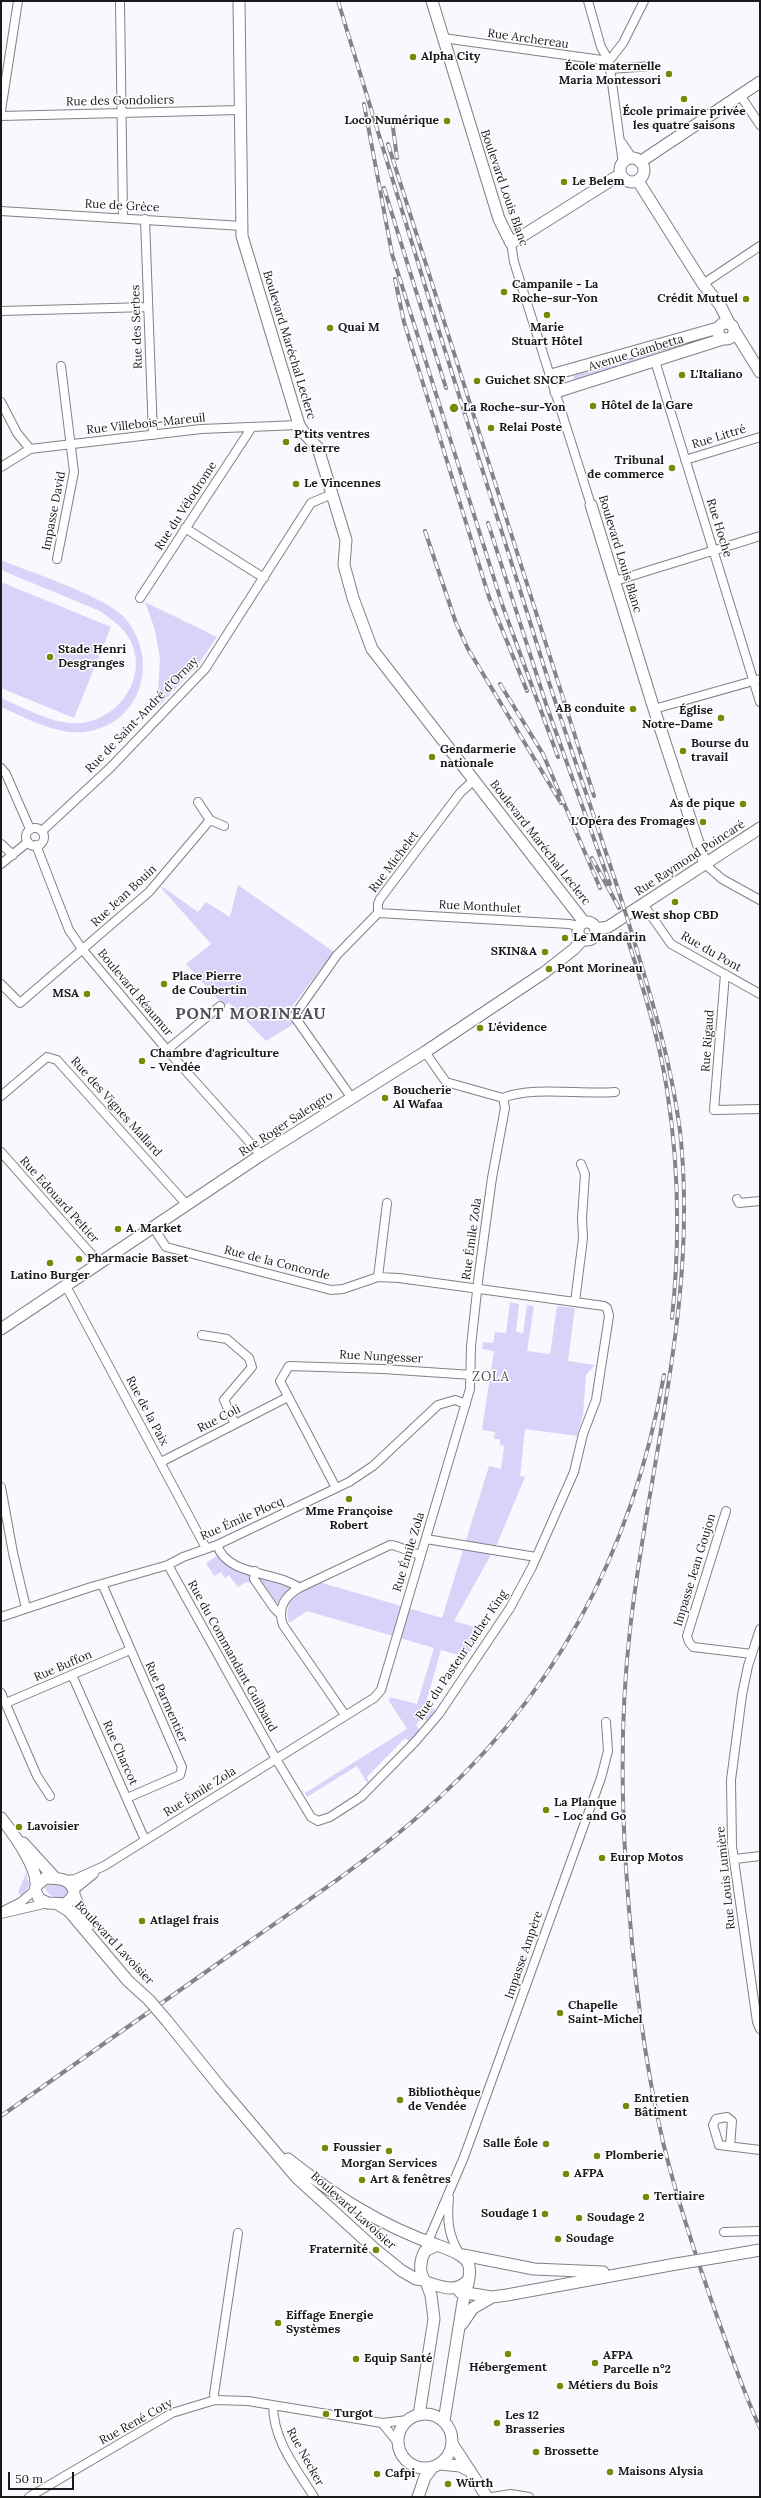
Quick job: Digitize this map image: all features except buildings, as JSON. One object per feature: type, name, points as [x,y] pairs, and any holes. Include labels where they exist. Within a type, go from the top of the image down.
[{"type":"main road","name":"Boulevard Maréchal Leclerc","points":[[238,1],[242,226],[246,252],[299,425],[304,433],[318,448],[346,540],[344,565],[353,598],[372,649],[474,780],[581,924]]},
{"type":"main road","name":"Boulevard Louis Blanc","points":[[432,1],[499,219],[511,243]]},
{"type":"main road","points":[[511,243],[622,169],[760,82]]},
{"type":"main road","points":[[622,169],[629,182],[638,180],[644,172],[636,160]]},
{"type":"main road","points":[[638,180],[713,298],[725,331],[745,346],[760,372]]},
{"type":"main road","name":"Avenue Gambetta","points":[[551,375],[725,331]]},
{"type":"main road","name":"Avenue Gambetta","points":[[556,392],[655,361],[725,331]]},
{"type":"main road","name":"Boulevard Louis Blanc","points":[[590,505],[654,709],[705,864]]},
{"type":"main road","name":"Rue Raymond Poincaré","points":[[639,907],[760,828]]},
{"type":"main road","points":[[596,929],[608,927],[639,907]]},
{"type":"main road","points":[[591,922],[596,929],[596,935],[592,939],[583,939],[579,935],[581,924],[591,922]]},
{"type":"main road","name":"Rue Roger Salengro","points":[[1,1329],[261,1156],[351,1097],[425,1052],[550,969],[574,949],[583,939]]},
{"type":"main road","name":"Boulevard Lavoisier","points":[[1,1818],[31,1864],[39,1899],[69,1911],[128,1981],[149,2000]]},
{"type":"main road","name":"Boulevard Lavoisier","points":[[8,1827],[74,1892],[82,1914],[149,2000],[297,2178],[325,2206],[402,2271],[416,2279],[425,2281]]},
{"type":"main road","points":[[36,1887],[45,1878],[60,1879]]},
{"type":"main road","name":"Boulevard Lavoisier","points":[[53,1904],[66,1904],[74,1892]]},
{"type":"main road","name":"Boulevard Lavoisier","points":[[274,2149],[342,2199],[378,2220],[429,2246]]},
{"type":"main road","points":[[419,2414],[434,2319],[432,2302],[421,2264],[429,2246],[521,2267],[558,2272],[636,2271]]},
{"type":"main road","points":[[425,2281],[448,2289],[492,2297],[760,2250]]},
{"type":"main road","points":[[444,2421],[469,2279],[468,2263],[461,2254]]},
{"type":"main road","points":[[448,2289],[460,2287],[469,2279]]},
{"type":"main road","points":[[459,2332],[466,2316],[473,2308],[492,2297]]},
{"type":"main road","points":[[470,2471],[460,2466],[436,2466],[424,2469],[410,2464],[404,2458],[398,2442],[402,2426],[408,2420],[419,2414],[437,2416],[444,2421],[450,2428],[453,2445],[470,2471],[487,2497]]},
{"type":"main road","points":[[418,2494],[436,2466],[451,2452],[453,2445]]},
{"type":"main road","points":[[410,2464],[418,2494]]},
{"type":"street","points":[[1,111],[18,1]]},
{"type":"street","points":[[120,1],[123,218]]},
{"type":"street","points":[[588,1],[601,47],[610,65],[620,139],[622,169]]},
{"type":"street","points":[[610,65],[644,1]]},
{"type":"street","name":"Rue Archereau","points":[[443,38],[610,65],[652,66]]},
{"type":"street","points":[[740,95],[760,125]]},
{"type":"street","name":"Rue des Gondoliers","points":[[1,116],[240,110]]},
{"type":"street","points":[[620,139],[636,160]]},
{"type":"street","name":"Rue de Grèce","points":[[1,210],[242,226]]},
{"type":"street","name":"Rue des Serbes","points":[[145,219],[153,435]]},
{"type":"street","name":"Boulevard Louis Blanc","points":[[511,243],[514,262],[551,375],[590,505]]},
{"type":"street","points":[[703,284],[760,246]]},
{"type":"street","points":[[1,311],[148,307]]},
{"type":"street","name":"Rue Hoche","points":[[655,361],[713,551],[757,679],[760,702]]},
{"type":"street","name":"Impasse David","points":[[57,559],[74,472],[61,366]]},
{"type":"street","points":[[1,402],[17,433],[30,449]]},
{"type":"street","name":"Rue Villebois-Mareuil","points":[[1,467],[30,449],[201,429],[299,425]]},
{"type":"street","name":"Rue du Vélodrome","points":[[140,598],[252,427]]},
{"type":"street","name":"Rue Littré","points":[[685,460],[760,437]]},
{"type":"street","name":"Rue de Saint-André d'Ornay","points":[[42,831],[110,768],[205,669],[311,503],[332,494]]},
{"type":"street","points":[[185,528],[264,578]]},
{"type":"street","points":[[615,581],[760,536]]},
{"type":"street","points":[[654,709],[757,679]]},
{"type":"street","points":[[1,768],[6,774],[30,829]]},
{"type":"street","name":"Rue Michelet","points":[[351,1097],[294,1016],[337,955],[378,913],[378,904],[380,899],[460,793],[474,780]]},
{"type":"street","points":[[198,802],[210,820],[224,826]]},
{"type":"street","name":"Rue Jean Bouin","points":[[1,984],[20,1003],[160,881],[210,820]]},
{"type":"street","points":[[37,828],[42,831],[43,841],[36,846],[28,842],[26,834],[30,829],[37,828]]},
{"type":"street","points":[[1,864],[28,842]]},
{"type":"street","points":[[1,844],[13,855]]},
{"type":"street","name":"Boulevard Réaumur","points":[[36,846],[69,930],[82,949],[167,1050],[261,1156]]},
{"type":"street","points":[[705,864],[722,879],[760,900]]},
{"type":"street","name":"Rue du Pont","points":[[639,907],[671,944],[760,994]]},
{"type":"street","name":"Rue Monthulet","points":[[378,913],[581,924]]},
{"type":"street","name":"Rue Rigaud","points":[[725,974],[714,1110],[760,1109]]},
{"type":"street","points":[[167,1050],[220,1006]]},
{"type":"street","points":[[425,1052],[446,1082],[503,1098],[517,1093],[593,1094],[615,1092]]},
{"type":"street","name":"Rue des Vignes Mallard","points":[[1,1096],[47,1057],[57,1060],[160,1173],[187,1205]]},
{"type":"street","name":"Rue Émile Zola","points":[[60,1879],[75,1879],[104,1866],[374,1698],[381,1690],[466,1404],[472,1375],[470,1346],[492,1178],[505,1108],[503,1098]]},
{"type":"street","name":"Rue Edouard Peltier","points":[[1,1152],[99,1263]]},
{"type":"street","points":[[575,1302],[583,1238],[582,1218],[585,1174],[581,1164]]},
{"type":"street","points":[[737,1199],[739,1203],[760,1202]]},
{"type":"street","points":[[378,1277],[387,1203]]},
{"type":"street","name":"Rue de la Concorde","points":[[153,1227],[166,1247],[331,1290],[342,1289],[378,1277],[477,1288]]},
{"type":"street","name":"Rue de la Paix","points":[[66,1286],[206,1548]]},
{"type":"street","name":"Rue du Pasteur Luther King","points":[[276,1759],[314,1820],[323,1821],[361,1797],[415,1742],[439,1714],[510,1608],[536,1557],[574,1472],[587,1421],[596,1400],[603,1361],[609,1311],[604,1306],[477,1288]]},
{"type":"street","points":[[202,1335],[227,1339],[249,1358],[252,1367],[224,1400],[235,1424]]},
{"type":"street","name":"Rue Nungesser","points":[[288,1397],[280,1381],[289,1366],[382,1368],[472,1375]]},
{"type":"street","points":[[288,1397],[336,1488]]},
{"type":"street","name":"Rue Coli","points":[[161,1462],[288,1397]]},
{"type":"street","name":"Rue Émile Plocq","points":[[1,1617],[168,1565],[206,1548],[217,1545],[336,1488],[373,1466],[438,1405],[455,1400],[466,1404]]},
{"type":"street","points":[[1,1487],[26,1608]]},
{"type":"street","name":"Impasse Jean Goujon","points":[[726,1511],[688,1636],[689,1642],[693,1647],[752,1654]]},
{"type":"street","points":[[426,1539],[536,1557]]},
{"type":"street","points":[[217,1545],[221,1555],[228,1562],[281,1578],[299,1588]]},
{"type":"street","points":[[280,1614],[287,1596],[299,1588],[390,1545],[396,1545],[404,1551],[421,1555]]},
{"type":"street","name":"Rue du Commandant Guilbaud","points":[[168,1565],[276,1759]]},
{"type":"street","points":[[255,1571],[254,1578],[274,1608],[280,1614],[283,1625],[345,1715]]},
{"type":"street","name":"Rue Parmentier","points":[[103,1586],[182,1767],[180,1775],[127,1798]]},
{"type":"street","name":"Rue Louis Lumière","points":[[760,1629],[752,1654],[737,1727],[731,1780],[732,1846],[757,2022],[760,2029]]},
{"type":"street","name":"Rue Buffon","points":[[6,1703],[130,1650]]},
{"type":"street","name":"Rue Charcot","points":[[72,1675],[145,1840]]},
{"type":"street","points":[[1,1693],[37,1776],[50,1796]]},
{"type":"street","name":"Impasse Ampère","points":[[429,2246],[601,1778],[608,1751],[606,1722]]},
{"type":"street","points":[[735,1859],[760,1856]]},
{"type":"street","name":"Rue Émile Zola","points":[[74,1892],[104,1866]]},
{"type":"street","points":[[1,1913],[21,1902],[36,1887]]},
{"type":"street","points":[[1,1913],[53,1904]]},
{"type":"street","points":[[730,2146],[760,2150]]},
{"type":"street","name":"Impasse Ampère","points":[[449,2193],[448,2225],[451,2239],[461,2254]]},
{"type":"street","points":[[724,2232],[760,2231]]},
{"type":"street","points":[[214,2400],[220,2349],[238,2233]]},
{"type":"street","name":"Rue René Coty","points":[[29,2497],[172,2413],[214,2400],[248,2401],[382,2424],[408,2420]]},
{"type":"street","name":"Rue Necker","points":[[273,2405],[273,2419],[278,2437],[314,2497]]},
{"type":"street","points":[[382,2424],[398,2442]]},
{"type":"street","points":[[492,2497],[511,2494],[529,2497]]},
{"type":"shaded area","points":[[711,336],[712,339],[667,355],[664,347]]},
{"type":"shaded area","points":[[661,347],[664,356],[621,369],[619,360]]},
{"type":"shaded area","points":[[616,362],[618,370],[575,381],[573,376],[575,374]]},
{"type":"shaded area","points":[[1,560],[84,593],[114,609],[124,617],[135,634],[142,652],[143,670],[140,688],[132,704],[120,717],[104,727],[84,732],[73,732],[41,725],[1,707],[1,698],[40,715],[61,722],[82,723],[97,719],[111,711],[122,701],[130,688],[135,674],[136,660],[132,645],[124,631],[100,611],[1,570]]},
{"type":"shaded area","name":"Stade Henri Desgranges","points":[[1,582],[111,627],[74,718],[1,688]]},
{"type":"shaded area","points":[[145,602],[217,637],[198,665],[157,708],[160,659],[155,630]]},
{"type":"shaded area","points":[[238,885],[334,952],[287,1013],[294,1024],[266,1041],[229,1003],[224,1006],[186,964],[211,944],[162,889],[163,887],[198,912],[206,902],[230,917]]},
{"type":"shaded area","points":[[510,1302],[519,1304],[516,1332],[523,1333],[527,1305],[534,1306],[527,1351],[550,1354],[557,1306],[575,1308],[568,1361],[595,1365],[586,1375],[583,1415],[577,1436],[525,1429],[520,1476],[525,1477],[497,1544],[454,1621],[485,1630],[466,1657],[441,1650],[425,1706],[436,1710],[427,1721],[423,1717],[416,1725],[421,1731],[410,1742],[405,1738],[367,1777],[369,1781],[367,1783],[357,1766],[307,1797],[305,1793],[407,1729],[389,1701],[390,1697],[417,1704],[434,1648],[307,1611],[289,1623],[287,1613],[289,1605],[276,1602],[265,1586],[246,1582],[238,1587],[229,1575],[225,1578],[221,1572],[214,1576],[206,1563],[217,1556],[227,1565],[316,1584],[319,1582],[442,1618],[489,1466],[501,1469],[504,1446],[500,1445],[500,1439],[494,1439],[495,1432],[482,1430],[494,1351],[482,1349],[483,1342],[493,1343],[495,1332],[506,1333]]},
{"type":"shaded area","points":[[27,1871],[27,1880],[30,1881],[28,1888],[21,1896],[18,1892]]},
{"type":"shaded area","points":[[45,1883],[60,1883],[68,1888],[68,1895],[65,1899],[51,1896],[46,1890]]},
{"type":"railway","points":[[338,1],[519,589],[645,975],[665,1052],[676,1105],[680,1131],[684,1194],[683,1257],[669,1382],[638,1568],[627,1659],[623,1719],[623,1809],[626,1868],[631,1937],[639,2006],[649,2074],[663,2142],[682,2211],[704,2278],[738,2375],[760,2428]]},
{"type":"railway","points":[[364,104],[392,254],[503,607],[558,757]]},
{"type":"railway","points":[[392,120],[397,158]]},
{"type":"railway","points":[[388,144],[594,796]]},
{"type":"railway","points":[[384,188],[446,388]]},
{"type":"railway","points":[[395,279],[404,322],[489,597],[527,691]]},
{"type":"railway","points":[[488,523],[547,707],[610,884]]},
{"type":"railway","points":[[425,531],[456,623],[468,649],[561,803]]},
{"type":"railway","points":[[500,684],[543,754],[600,888]]},
{"type":"railway","points":[[592,858],[619,908]]},
{"type":"railway","points":[[626,934],[655,1031],[664,1070],[671,1118],[677,1204],[675,1290],[672,1318]]},
{"type":"railway","points":[[1,2116],[373,1853],[413,1821],[463,1775],[507,1726],[546,1675],[579,1621],[607,1564],[631,1504],[650,1441],[664,1375]]},
{"type":"place","name":"Alpha City","points":[[413,57]]},
{"type":"place","name":"École maternelle Maria Montessori","points":[[669,74]]},
{"type":"place","name":"École primaire privée les quatre saisons","points":[[684,99]]},
{"type":"place","name":"Loco Numérique","points":[[447,121]]},
{"type":"place","name":"Le Belem","points":[[564,182]]},
{"type":"place","name":"Campanile - La Roche-sur-Yon","points":[[504,292]]},
{"type":"place","name":"Crédit Mutuel","points":[[746,299]]},
{"type":"place","name":"Marie Stuart Hôtel","points":[[547,315]]},
{"type":"place","name":"Quai M","points":[[330,328]]},
{"type":"place","name":"L'Italiano","points":[[682,375]]},
{"type":"place","name":"Guichet SNCF","points":[[477,381]]},
{"type":"place","name":"Hôtel de la Gare","points":[[593,406]]},
{"type":"place","name":"La Roche-sur-Yon","points":[[454,408]]},
{"type":"place","name":"Relai Poste","points":[[491,428]]},
{"type":"place","name":"P'tits ventres de terre","points":[[286,442]]},
{"type":"place","name":"Tribunal de commerce","points":[[672,468]]},
{"type":"place","name":"Le Vincennes","points":[[296,484]]},
{"type":"place","name":"Stade Henri Desgranges","points":[[50,657]]},
{"type":"place","name":"AB conduite","points":[[633,709]]},
{"type":"place","name":"Église Notre-Dame","points":[[721,718]]},
{"type":"place","name":"Bourse du travail","points":[[683,751]]},
{"type":"place","name":"Gendarmerie nationale","points":[[432,757]]},
{"type":"place","name":"As de pique","points":[[743,804]]},
{"type":"place","name":"L'Opéra des Fromages","points":[[703,822]]},
{"type":"place","name":"West shop CBD","points":[[675,902]]},
{"type":"place","name":"Le Mandarin","points":[[565,938]]},
{"type":"place","name":"SKIN&A","points":[[545,952]]},
{"type":"place","name":"Pont Morineau","points":[[549,969]]},
{"type":"place","name":"Place Pierre de Coubertin","points":[[164,984]]},
{"type":"place","name":"MSA","points":[[87,994]]},
{"type":"place","name":"L'évidence","points":[[480,1028]]},
{"type":"place","name":"Chambre d'agriculture - Vendée","points":[[142,1061]]},
{"type":"place","name":"Boucherie Al Wafaa","points":[[385,1098]]},
{"type":"place","name":"A. Market","points":[[118,1229]]},
{"type":"place","name":"Pharmacie Basset","points":[[79,1259]]},
{"type":"place","name":"Latino Burger","points":[[50,1263]]},
{"type":"place","name":"Mme Françoise Robert","points":[[349,1499]]},
{"type":"place","name":"La Planque - Loc and Go","points":[[546,1810]]},
{"type":"place","name":"Lavoisier","points":[[19,1827]]},
{"type":"place","name":"Europ Motos","points":[[602,1858]]},
{"type":"place","name":"Atlagel frais","points":[[142,1921]]},
{"type":"place","name":"Chapelle Saint-Michel","points":[[560,2013]]},
{"type":"place","name":"Bibliothèque de Vendée","points":[[400,2100]]},
{"type":"place","name":"Entretien Bâtiment","points":[[626,2106]]},
{"type":"place","name":"Salle Éole","points":[[546,2144]]},
{"type":"place","name":"Foussier","points":[[325,2148]]},
{"type":"place","name":"Morgan Services","points":[[389,2151]]},
{"type":"place","name":"Plomberie","points":[[597,2156]]},
{"type":"place","name":"AFPA","points":[[566,2174]]},
{"type":"place","name":"Art & fenêtres","points":[[362,2180]]},
{"type":"place","name":"Tertiaire","points":[[646,2197]]},
{"type":"place","name":"Soudage 1","points":[[545,2214]]},
{"type":"place","name":"Soudage 2","points":[[579,2218]]},
{"type":"place","name":"Soudage","points":[[558,2239]]},
{"type":"place","name":"Fraternité","points":[[376,2250]]},
{"type":"place","name":"Eiffage Energie Systèmes","points":[[278,2323]]},
{"type":"place","name":"Hébergement","points":[[508,2354]]},
{"type":"place","name":"Equip Santé","points":[[356,2359]]},
{"type":"place","name":"AFPA Parcelle n°2","points":[[595,2363]]},
{"type":"place","name":"Métiers du Bois","points":[[560,2386]]},
{"type":"place","name":"Turgot","points":[[326,2414]]},
{"type":"place","name":"Les 12 Brasseries","points":[[497,2423]]},
{"type":"place","name":"Brossette","points":[[536,2452]]},
{"type":"place","name":"Maisons Alysia","points":[[610,2472]]},
{"type":"place","name":"Cafpi","points":[[377,2474]]},
{"type":"place","name":"Würth","points":[[448,2484]]},
{"type":"district","name":"PONT MORINEAU","points":[[251,1014]]},
{"type":"district","name":"ZOLA","points":[[491,1377]]}]
